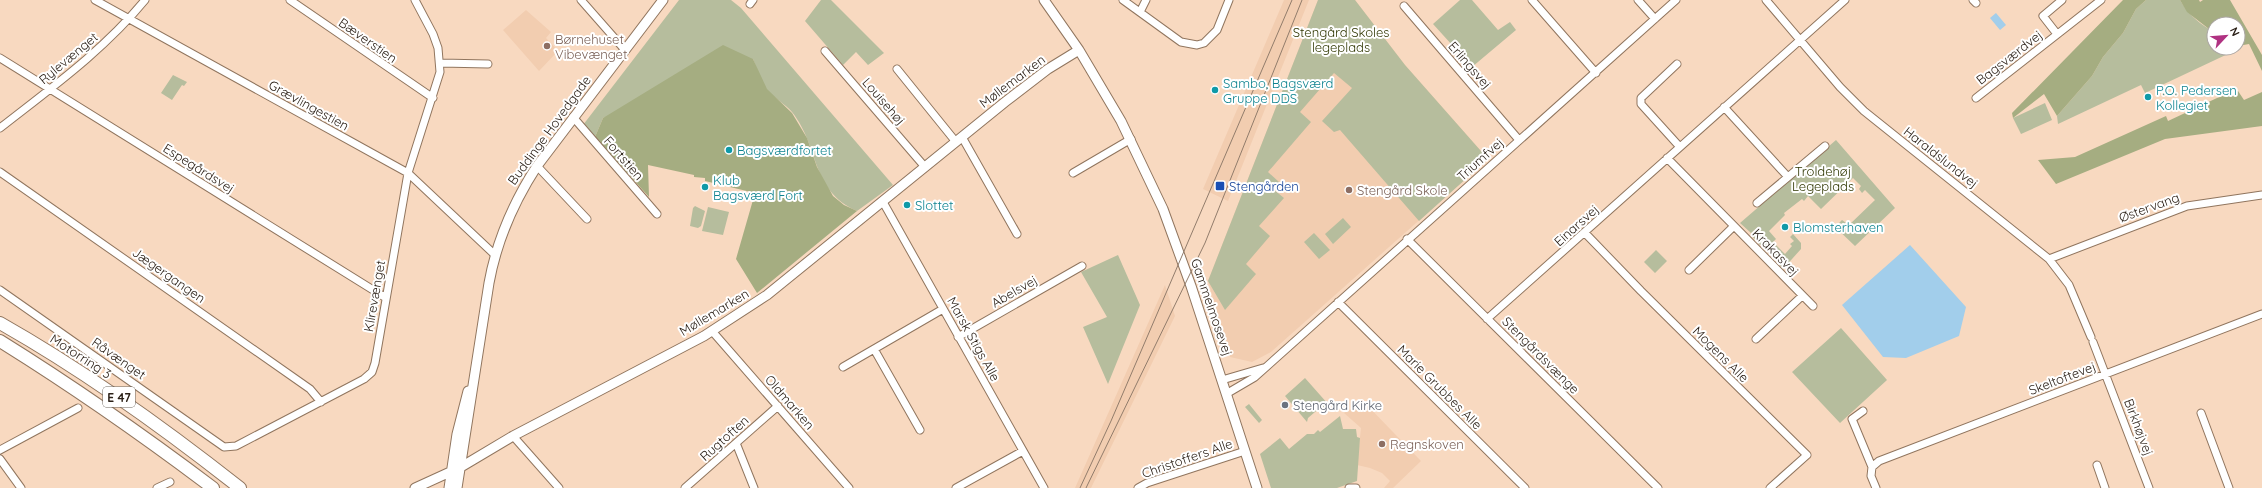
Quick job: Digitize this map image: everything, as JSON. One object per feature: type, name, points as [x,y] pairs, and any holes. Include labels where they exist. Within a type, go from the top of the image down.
[{"type":"highway","name":"Motorring 3","points":[[0,323],[40,346],[142,413],[235,484]]},
{"type":"highway","name":"E 47","points":[[0,341],[66,382],[143,435],[213,488]]},
{"type":"street","name":"Grævlingestien","points":[[95,0],[408,173],[494,254]]},
{"type":"street","name":"Rylevænget","points":[[0,128],[96,50],[130,19],[145,0]]},
{"type":"street","name":"Bæverstien","points":[[290,0],[433,98]]},
{"type":"street","name":"Klirevænget","points":[[224,447],[236,446],[364,379],[372,372],[408,173],[439,82],[441,63],[433,34],[415,0]]},
{"type":"street","points":[[581,0],[625,50]]},
{"type":"street","name":"Buddinge Hovedgade","points":[[457,488],[457,434],[476,362],[494,254],[506,222],[520,192],[537,166],[663,0]]},
{"type":"street","name":"Gammelmosevej","points":[[1044,0],[1079,50],[1131,139],[1176,241],[1257,488]]},
{"type":"street","points":[[1123,0],[1181,42],[1197,45],[1204,43],[1216,30],[1229,0]]},
{"type":"street","points":[[1140,12],[1146,0]]},
{"type":"street","points":[[1532,0],[1596,73]]},
{"type":"street","points":[[1638,0],[1655,18]]},
{"type":"street","name":"Triumfvej","points":[[1226,394],[1255,377],[1407,239],[1596,73],[1676,0]]},
{"type":"street","name":"Haraldslundvej","points":[[1766,0],[1864,111],[2049,259],[2069,285],[2105,374]]},
{"type":"street","name":"Einarsvej","points":[[1488,320],[1679,146],[1845,0]]},
{"type":"street","name":"Bagsværdvej","points":[[2058,34],[2043,16],[2062,0]]},
{"type":"street","name":"Bagsværdvej","points":[[1976,98],[2101,0]]},
{"type":"street","name":"Erlingsvej","points":[[1404,6],[1519,140]]},
{"type":"street","name":"Møllemarken","points":[[415,488],[457,469],[513,436],[712,331],[767,295],[1030,82],[1079,50]]},
{"type":"street","name":"Louisehøj","points":[[825,51],[925,167]]},
{"type":"street","name":"Espegårdsvej","points":[[0,58],[386,298]]},
{"type":"street","points":[[441,63],[488,64]]},
{"type":"street","points":[[1677,64],[1641,98],[1640,104],[1679,146]]},
{"type":"street","points":[[896,69],[959,139],[1017,234]]},
{"type":"street","points":[[1724,107],[1788,177]]},
{"type":"street","name":"Fortstien","points":[[573,117],[657,214]]},
{"type":"street","points":[[1074,173],[1131,139]]},
{"type":"street","points":[[1757,203],[1825,146]]},
{"type":"street","name":"Krakasvej","points":[[1667,158],[1813,306]]},
{"type":"street","points":[[537,166],[587,219]]},
{"type":"street","name":"Jægergangen","points":[[0,172],[310,389],[321,402]]},
{"type":"street","name":"Østervang","points":[[2049,259],[2187,206],[2262,195]]},
{"type":"street","name":"Marsk Stigs Alle","points":[[882,202],[1044,488]]},
{"type":"street","name":"Krakasvej","points":[[1689,270],[1734,226]]},
{"type":"street","name":"Mogens Alle","points":[[1585,233],[1651,301],[1807,455],[1770,488]]},
{"type":"street","name":"Stengårdsvænge","points":[[1407,239],[1658,488]]},
{"type":"street","name":"Abelsvej","points":[[958,337],[1082,266]]},
{"type":"street","name":"Råvænget","points":[[0,290],[224,447]]},
{"type":"street","points":[[1756,339],[1802,296]]},
{"type":"street","name":"Marie Grubbes Alle","points":[[1338,302],[1526,488]]},
{"type":"street","points":[[843,367],[943,309]]},
{"type":"street","name":"Skeltoftevej","points":[[1872,467],[1879,461],[2262,314]]},
{"type":"street","name":"Oldmarken","points":[[712,331],[849,488]]},
{"type":"street","points":[[874,349],[920,430]]},
{"type":"street","name":"Triumfvej","points":[[1222,380],[1265,367]]},
{"type":"street","name":"Birkhøjvej","points":[[2105,374],[2149,488]]},
{"type":"street","name":"Rugtoften","points":[[685,488],[778,406]]},
{"type":"street","points":[[0,450],[78,408]]},
{"type":"street","points":[[1863,411],[1852,419],[1872,467],[1872,479],[1876,488]]},
{"type":"street","points":[[2200,413],[2229,488]]},
{"type":"street","points":[[513,436],[559,488]]},
{"type":"street","points":[[736,443],[754,488]]},
{"type":"street","points":[[956,488],[1023,451]]},
{"type":"street","name":"Christoffers Alle","points":[[1138,488],[1147,483],[1245,451]]},
{"type":"street","points":[[0,459],[21,488]]},
{"type":"street","points":[[2096,465],[2105,488]]},
{"type":"street","name":"Buddinge Hovedgade","points":[[449,488],[457,469]]},
{"type":"street","points":[[157,488],[170,482]]},
{"type":"street","points":[[1349,488],[1356,488]]},
{"type":"shaded area","points":[[1284,0],[1309,0],[1228,201],[1203,189]]},
{"type":"shaded area","name":"Stengård Skole","points":[[1318,0],[1355,0],[1405,65],[1488,159],[1271,352],[1252,362],[1230,357],[1208,281]]},
{"type":"shaded area","points":[[526,10],[551,32],[546,38],[558,51],[539,71],[503,30]]},
{"type":"shaded area","points":[[1165,285],[1175,316],[1091,488],[1075,488]]},
{"type":"shaded area","name":"Regnskoven","points":[[1364,402],[1421,461],[1393,488],[1384,488],[1390,481],[1382,473],[1357,465],[1361,428],[1344,413]]},
{"type":"green space","points":[[679,0],[731,0],[741,8],[893,185],[857,211],[842,202],[831,192],[823,180],[801,125],[792,112],[767,90],[753,59],[603,118],[595,137],[583,125]]},
{"type":"green space","points":[[821,0],[831,0],[884,53],[868,65],[856,52],[843,65],[805,21]]},
{"type":"green space","name":"Stengård Skoles legeplads","points":[[1318,0],[1355,0],[1405,65],[1488,159],[1419,221],[1340,130],[1334,132],[1322,121],[1352,88],[1334,73],[1300,112],[1311,122],[1268,172],[1279,182],[1273,189],[1284,198],[1259,226],[1270,236],[1246,264],[1256,274],[1225,310],[1208,281]]},
{"type":"green space","points":[[1460,0],[1472,0],[1498,30],[1510,22],[1516,30],[1472,67],[1433,24]]},
{"type":"green space","points":[[2123,0],[2146,0],[2136,9],[2123,33],[2103,57],[2092,76],[2057,116],[2044,94],[2013,118],[2012,113]]},
{"type":"green space","points":[[2146,0],[2180,0],[2189,13],[2206,27],[2206,56],[2224,56],[2145,93],[2141,85],[2058,124],[2057,116],[2092,76],[2103,57],[2123,33],[2136,9]]},
{"type":"green space","points":[[2180,0],[2199,0],[2200,2],[2203,0],[2230,0],[2239,16],[2206,16],[2206,27],[2187,12]]},
{"type":"green space","points":[[2246,28],[2262,55],[2262,71],[2249,44],[2246,45]]},
{"type":"green space","points":[[723,45],[753,59],[767,89],[792,113],[807,138],[817,167],[833,196],[844,205],[857,211],[757,293],[736,259],[755,193],[705,181],[705,178],[694,177],[694,175],[648,165],[649,197],[595,137],[603,118]]},
{"type":"green space","points":[[173,75],[187,82],[184,86],[182,85],[172,100],[161,93]]},
{"type":"green space","points":[[2238,91],[2244,100],[2262,92],[2262,126],[2165,139],[2056,184],[2038,160],[2075,157],[2166,116],[2168,121],[2217,98]]},
{"type":"green space","points":[[2045,103],[2052,120],[2021,134],[2013,118]]},
{"type":"green space","name":"Troldehøj Legeplads","points":[[1836,140],[1895,208],[1855,246],[1835,227],[1842,220],[1849,225],[1875,200],[1865,190],[1862,193],[1859,189],[1861,186],[1853,178],[1821,209],[1808,196],[1804,201],[1802,199],[1784,213],[1785,215],[1769,231],[1776,239],[1773,242],[1785,254],[1792,246],[1790,244],[1794,241],[1790,237],[1793,234],[1801,243],[1801,249],[1783,269],[1761,244],[1760,245],[1752,236],[1759,228],[1758,227],[1751,233],[1740,223]]},
{"type":"green space","points":[[695,206],[705,211],[701,226],[698,228],[690,226],[693,208]]},
{"type":"green space","points":[[708,207],[729,212],[723,235],[702,231]]},
{"type":"green space","points":[[1343,218],[1351,227],[1333,244],[1325,234]]},
{"type":"green space","points":[[1314,233],[1330,250],[1319,259],[1304,242]]},
{"type":"green space","points":[[1656,250],[1667,261],[1655,273],[1644,262]]},
{"type":"green space","points":[[1118,255],[1140,305],[1108,384],[1083,327],[1107,317],[1081,272]]},
{"type":"green space","points":[[1841,328],[1887,380],[1840,423],[1792,372]]},
{"type":"green space","points":[[1305,378],[1328,404],[1324,408],[1322,406],[1308,418],[1307,422],[1285,396]]},
{"type":"green space","points":[[1249,404],[1262,420],[1259,423],[1245,407]]},
{"type":"green space","points":[[1340,416],[1343,429],[1356,429],[1357,437],[1360,438],[1357,481],[1337,488],[1271,488],[1260,454],[1280,438],[1289,449],[1307,434],[1314,434],[1318,430],[1320,432]]},
{"type":"water","points":[[1996,13],[2006,25],[2000,30],[1990,18]]},
{"type":"water","points":[[1910,245],[1966,307],[1959,336],[1906,358],[1883,357],[1842,305]]},
{"type":"tram line","points":[[1080,488],[1111,421],[1292,0]]},
{"type":"tram line","points":[[1086,488],[1205,243],[1302,0]]},
{"type":"place","name":"Børnehuset Vibevænget","points":[[547,46]]},
{"type":"place","name":"Sambo, Bagsværd Gruppe DDS","points":[[1215,90]]},
{"type":"place","name":"P.O. Pedersen Kollegiet","points":[[2148,97]]},
{"type":"place","name":"Bagsværdfortet","points":[[729,150]]},
{"type":"place","name":"Stengården","points":[[1220,186]]},
{"type":"place","name":"Klub Bagsværd Fort","points":[[705,187]]},
{"type":"place","name":"Stengård Skole","points":[[1349,190]]},
{"type":"place","name":"Slottet","points":[[907,205]]},
{"type":"place","name":"Blomsterhaven","points":[[1785,227]]},
{"type":"place","name":"Stengård Kirke","points":[[1285,405]]},
{"type":"place","name":"Regnskoven","points":[[1382,444]]}]
